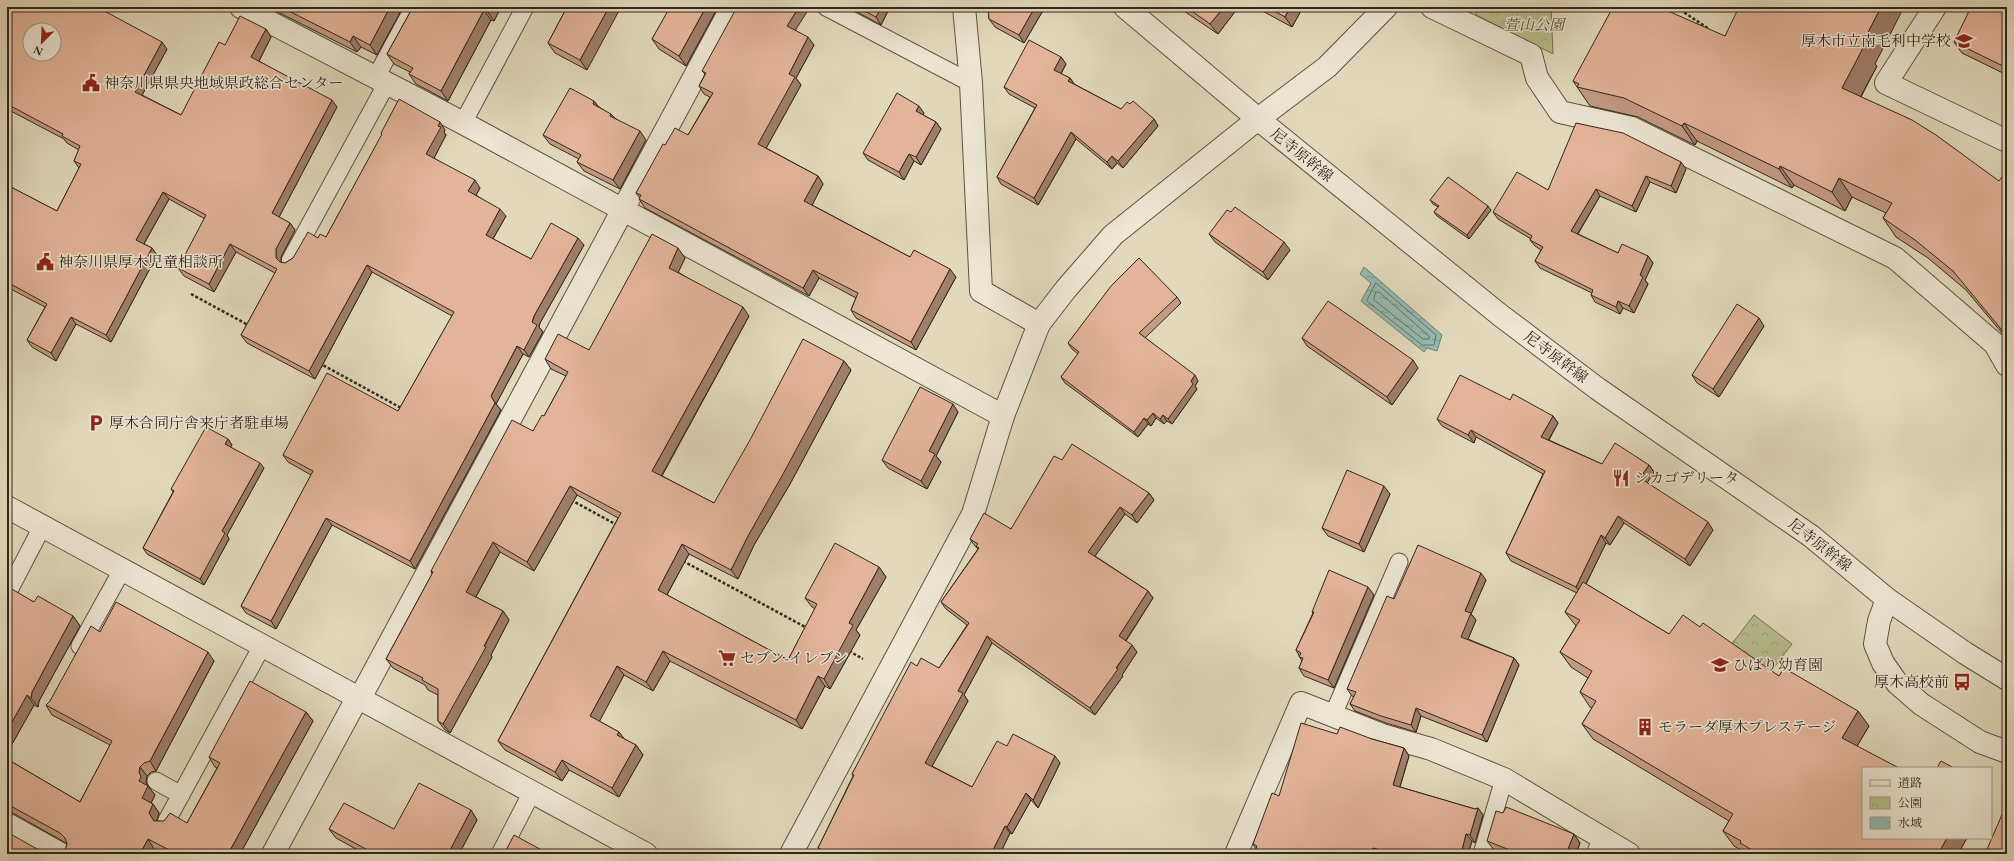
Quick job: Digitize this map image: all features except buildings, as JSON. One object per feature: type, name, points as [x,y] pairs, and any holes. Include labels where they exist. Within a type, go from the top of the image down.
[{"type":"street","points":[[241,7],[463,123],[1003,416]]},
{"type":"street","points":[[273,854],[354,704],[360,698],[732,7]]},
{"type":"street","points":[[964,7],[971,83],[981,290],[1039,324]]},
{"type":"street","name":"尼寺原幹線","points":[[1125,7],[1258,119],[1506,319],[1598,389],[1811,536],[1887,599],[1965,653],[2007,679]]},
{"type":"street","points":[[791,854],[973,514],[1003,416],[1019,371],[1039,324],[1066,289],[1113,235],[1258,119],[1327,67],[1386,7]]},
{"type":"street","points":[[1432,7],[1531,55],[1537,78],[1560,112],[1632,128],[1895,258],[1995,344],[2007,365]]},
{"type":"street","points":[[1935,7],[1886,83],[2007,141]]},
{"type":"street","points":[[7,507],[646,854]]},
{"type":"street","points":[[1887,599],[1879,621],[1875,644],[1883,663],[1897,683],[1921,704],[1980,742],[2007,752]]},
{"type":"street","points":[[1236,854],[1301,703],[1382,735],[1431,749],[1504,779],[1599,846],[1629,854]]},
{"type":"street","points":[[7,824],[61,854]]},
{"type":"lane","points":[[290,261],[381,80],[414,7]]},
{"type":"lane","points":[[463,123],[524,7]]},
{"type":"lane","points":[[826,7],[971,83]]},
{"type":"lane","points":[[7,594],[42,527]]},
{"type":"lane","points":[[1333,715],[1399,562]]},
{"type":"lane","points":[[74,658],[122,570]]},
{"type":"lane","points":[[166,822],[262,646]]},
{"type":"lane","points":[[1482,854],[1504,779]]},
{"type":"lane","points":[[156,781],[181,795]]},
{"type":"lane","points":[[500,854],[532,792]]},
{"type":"path","points":[[1676,7],[1714,33]]},
{"type":"path","points":[[191,294],[253,328]]},
{"type":"path","points":[[316,362],[407,411]]},
{"type":"path","points":[[567,498],[623,528]]},
{"type":"path","points":[[679,558],[811,630]]},
{"type":"path","points":[[846,649],[888,672]]},
{"type":"green space","name":"萱山公園","points":[[1474,7],[1551,7],[1553,54],[1476,15]]},
{"type":"green space","points":[[1754,615],[1792,644],[1769,674],[1731,645]]},
{"type":"water","points":[[1364,267],[1442,335],[1437,351],[1427,348],[1424,352],[1361,301],[1371,283],[1360,274]]},
{"type":"place","name":"厚木市立南毛利中学校","points":[[1964,41]]},
{"type":"place","name":"神奈川県県央地域県政総合センター","points":[[91,83]]},
{"type":"place","name":"神奈川県厚木児童相談所","points":[[45,262]]},
{"type":"place","name":"厚木合同庁舎来庁者駐車場","points":[[96,423]]},
{"type":"place","name":"シカゴデリータ","points":[[1621,478]]},
{"type":"place","name":"セブン-イレブン","points":[[727,658]]},
{"type":"place","name":"ひばり幼育園","points":[[1720,665]]},
{"type":"place","name":"厚木高校前","points":[[1962,682]]},
{"type":"place","name":"モラーダ厚木プレステージ","points":[[1645,727]]}]
